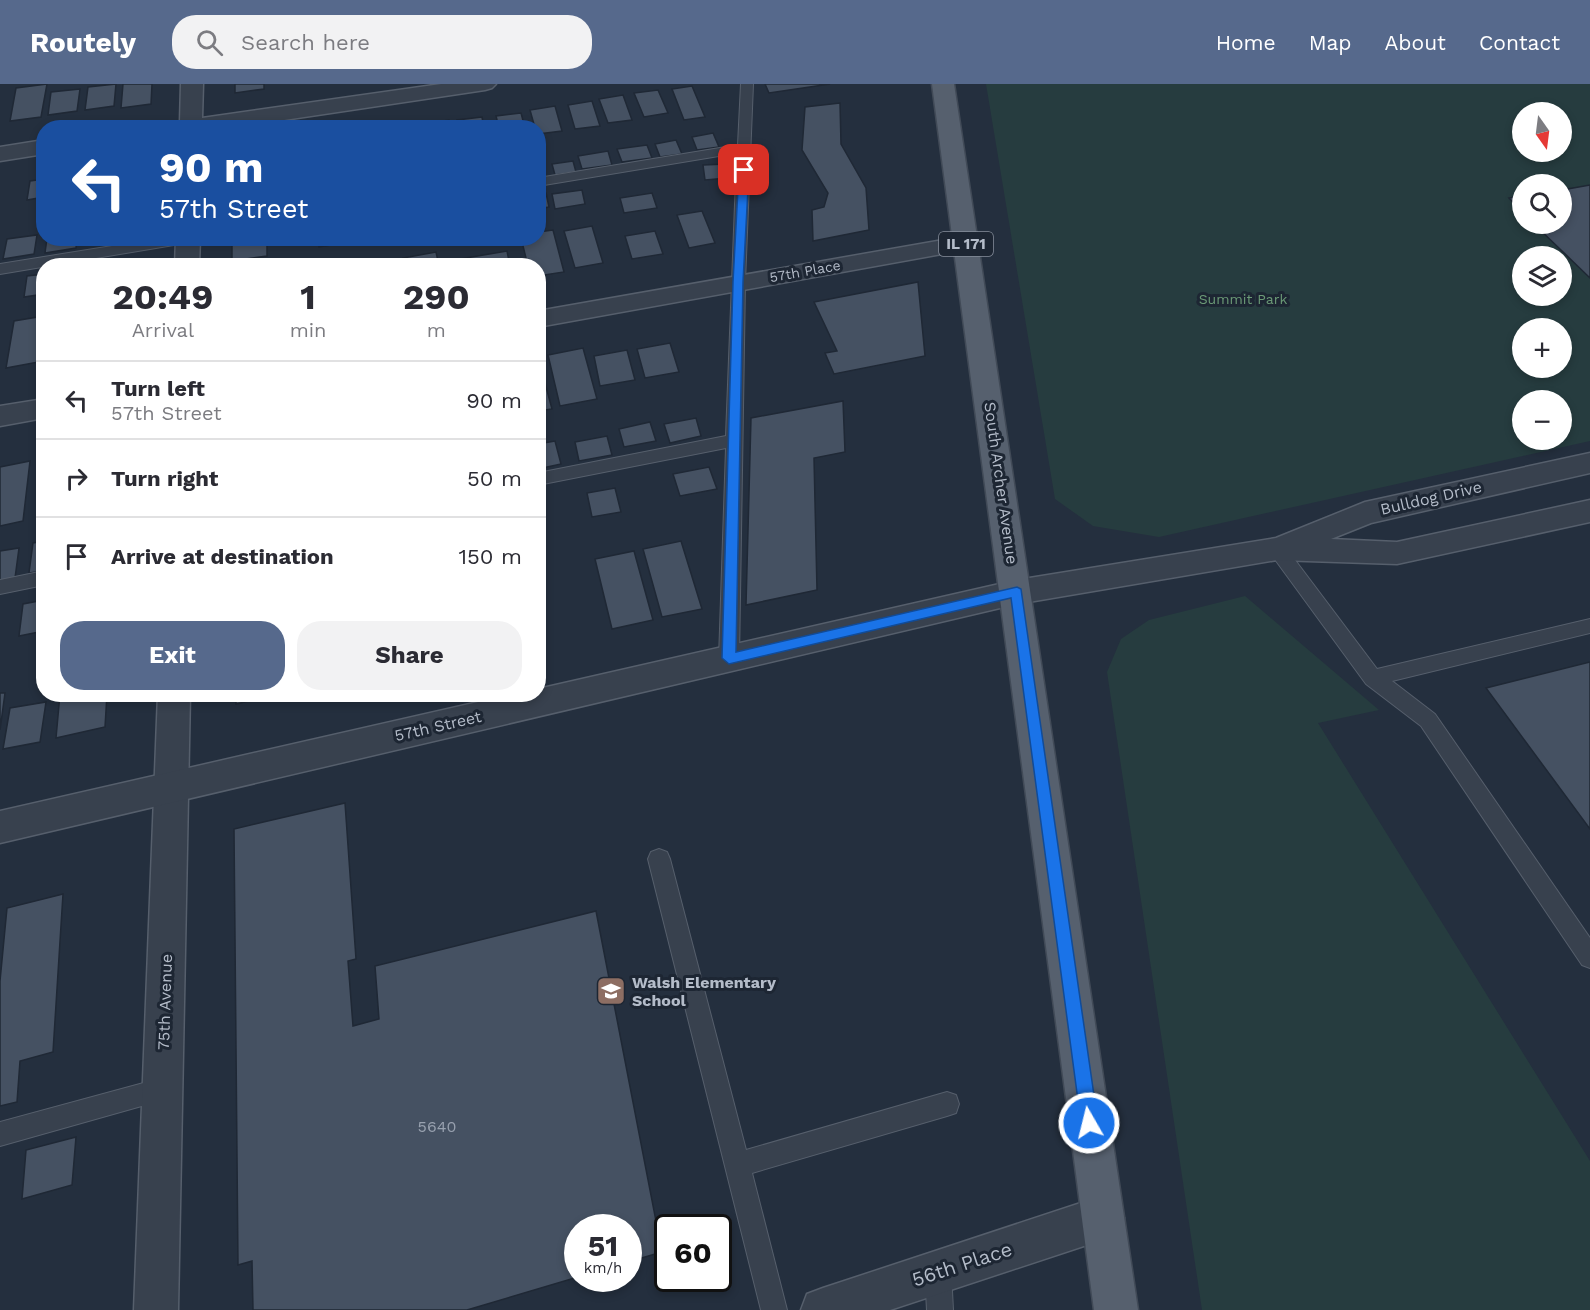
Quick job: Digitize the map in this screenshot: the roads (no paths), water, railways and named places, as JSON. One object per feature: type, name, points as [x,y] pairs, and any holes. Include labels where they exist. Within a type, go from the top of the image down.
[{"type":"main road","name":"South Archer Avenue","points":[[943,84],[1017,592],[1116,1310]]},
{"type":"street","points":[[189,120],[192,84]]},
{"type":"street","points":[[236,120],[485,84]]},
{"type":"street","points":[[0,154],[36,148]]},
{"type":"street","name":"57th Place","points":[[546,317],[966,243]]},
{"type":"street","points":[[0,416],[36,409]]},
{"type":"street","name":"Bulldog Drive","points":[[1277,549],[1365,513],[1590,463]]},
{"type":"street","name":"Bulldog Drive","points":[[1017,592],[1277,549],[1397,553],[1590,511]]},
{"type":"street","name":"57th Street","points":[[546,701],[1017,592]]},
{"type":"street","name":"75th Avenue","points":[[156,1310],[174,702]]},
{"type":"street","name":"57th Street","points":[[0,827],[542,702]]},
{"type":"street","name":"56th Place","points":[[823,1310],[939,1291],[1102,1218]]},
{"type":"lane","points":[[729,658],[738,282],[746,148],[747,84]]},
{"type":"lane","points":[[546,181],[746,148]]},
{"type":"lane","points":[[69,258],[144,246]]},
{"type":"lane","points":[[0,269],[36,263]]},
{"type":"lane","points":[[546,477],[734,440]]},
{"type":"lane","points":[[1277,549],[1373,678],[1428,720],[1590,957]]},
{"type":"lane","points":[[0,587],[36,580]]},
{"type":"lane","points":[[1373,678],[1590,626]]},
{"type":"lane","points":[[659,859],[774,1310]]},
{"type":"lane","points":[[0,1134],[162,1090]]},
{"type":"lane","points":[[737,1165],[947,1104]]},
{"type":"place","name":"Walsh Elementary School","points":[[611,991]]},
{"type":"park label","name":"Summit Park","points":[[1243,299]]}]
